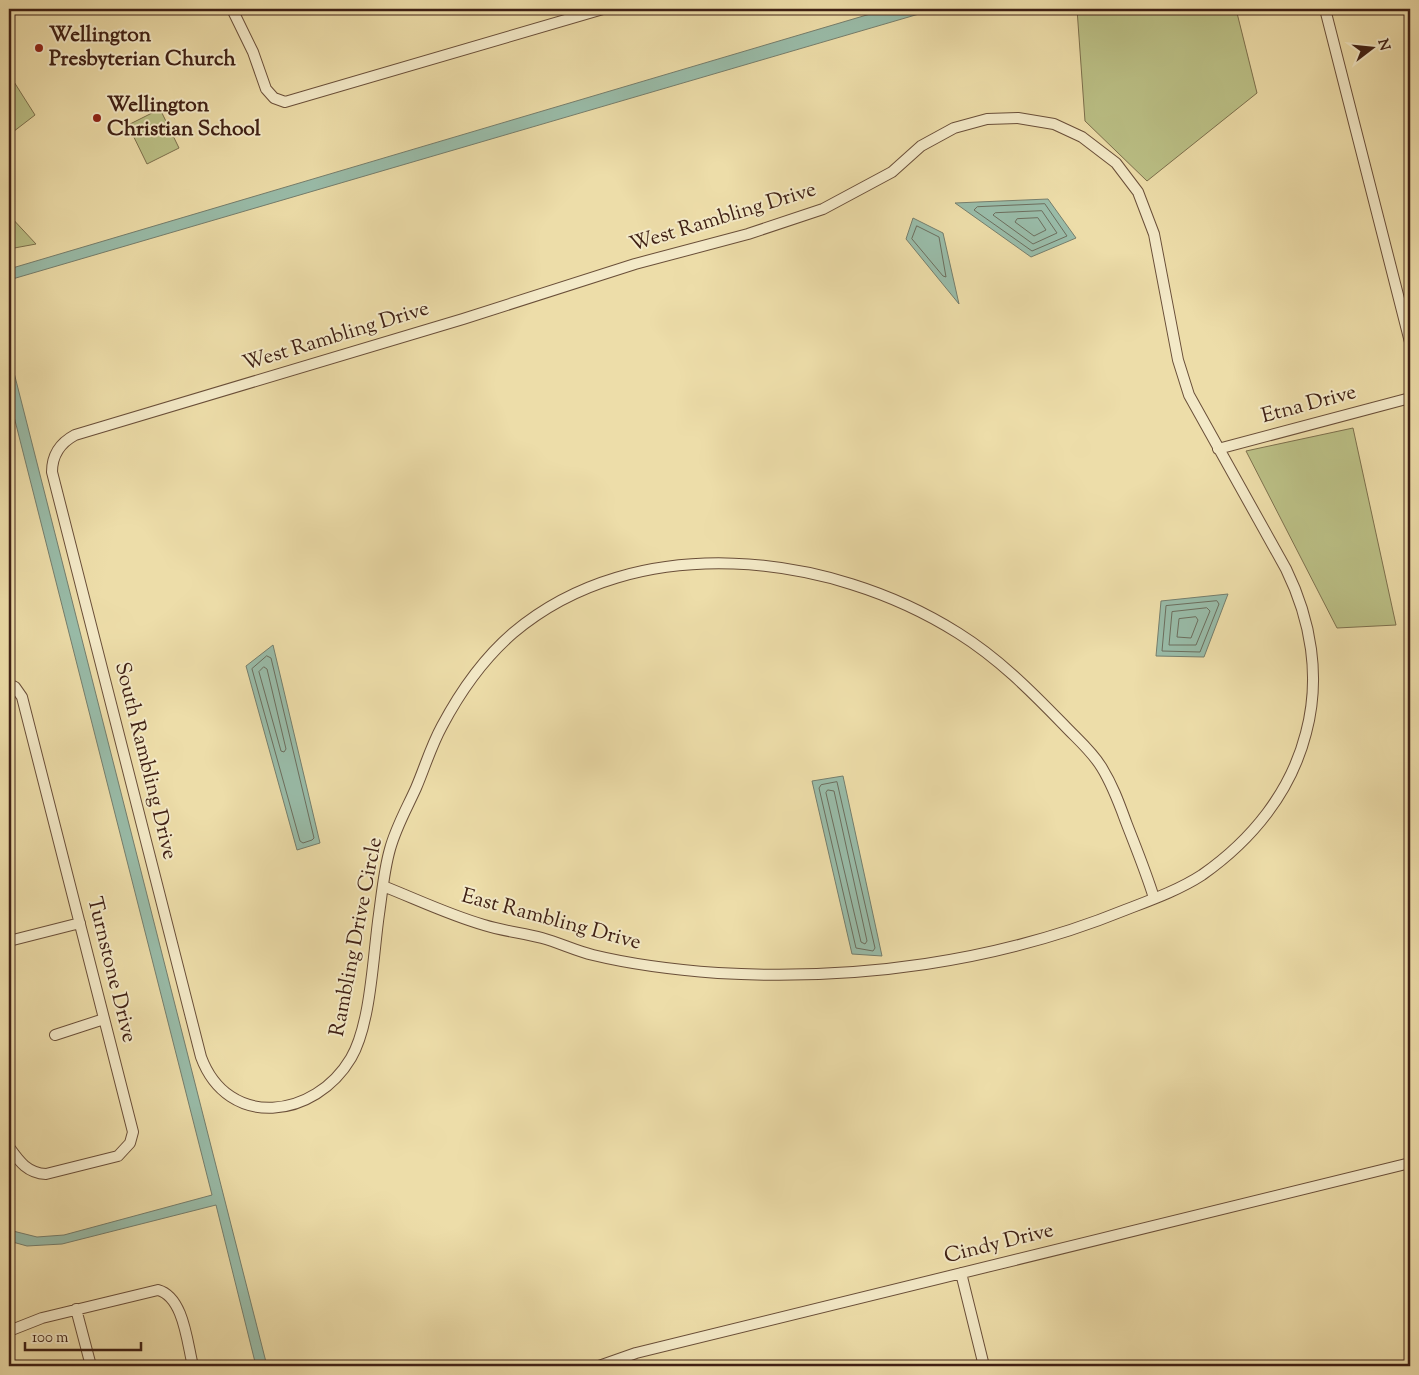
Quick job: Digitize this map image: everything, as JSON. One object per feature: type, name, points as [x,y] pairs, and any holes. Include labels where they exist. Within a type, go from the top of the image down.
[{"type":"street","points":[[232,9],[254,52],[266,89],[274,98],[284,102],[603,9]]},
{"type":"street","points":[[1325,9],[1410,342]]},
{"type":"street","name":"West Rambling Drive","points":[[82,433],[454,322],[635,264],[748,234],[822,209],[892,172],[921,146],[954,128],[987,119],[1018,118],[1054,124],[1082,136],[1116,163],[1138,192],[1154,234],[1184,381],[1195,408],[1218,449]]},
{"type":"street","name":"Etna Drive","points":[[1218,449],[1410,398]]},
{"type":"street","name":"South Rambling Drive","points":[[82,433],[69,438],[58,449],[53,460],[53,478],[201,1057],[214,1082],[235,1100]]},
{"type":"street","name":"East Rambling Drive","points":[[383,886],[485,926],[528,934],[594,956],[716,973],[798,975],[900,968],[981,954],[1060,933],[1154,898],[1200,876],[1252,831],[1276,803],[1288,783],[1303,748],[1312,703],[1312,657],[1309,634],[1299,597],[1286,570],[1218,449]]},
{"type":"street","name":"Rambling Drive Circle","points":[[235,1100],[261,1108],[288,1106],[320,1092],[330,1084],[348,1063],[358,1044],[364,1025],[383,886],[390,849],[401,818],[440,729],[461,693],[488,660],[512,634],[572,596],[618,579],[672,567],[738,564],[794,570],[874,591],[932,618],[965,637],[1003,665],[1045,704],[1102,767],[1116,794],[1154,898]]},
{"type":"street","name":"Turnstone Drive","points":[[10,684],[22,697],[132,1127],[132,1138],[127,1148],[118,1156],[46,1174],[35,1172],[25,1167],[12,1151]]},
{"type":"street","points":[[9,941],[80,923]]},
{"type":"street","points":[[55,1035],[104,1019]]},
{"type":"street","name":"Cindy Drive","points":[[599,1366],[642,1351],[1410,1163]]},
{"type":"street","points":[[961,1273],[984,1366]]},
{"type":"street","points":[[9,1331],[31,1321],[76,1309],[152,1290],[163,1291],[176,1303],[193,1366]]},
{"type":"street","points":[[76,1309],[91,1366]]},
{"type":"green space","points":[[1077,9],[1236,9],[1257,93],[1147,181],[1085,121]]},
{"type":"green space","points":[[9,74],[35,115],[9,135]]},
{"type":"green space","points":[[160,109],[179,148],[147,164],[128,125]]},
{"type":"green space","points":[[9,215],[36,244],[9,249]]},
{"type":"green space","points":[[1353,428],[1396,625],[1337,628],[1246,451]]},
{"type":"water","points":[[887,9],[936,9],[9,280],[9,269]]},
{"type":"water","points":[[1048,199],[1076,238],[1031,257],[955,203]]},
{"type":"water","points":[[913,218],[943,233],[959,304],[906,239]]},
{"type":"water","points":[[9,353],[267,1366],[256,1366],[216,1205],[62,1244],[27,1246],[9,1241],[9,1230],[37,1237],[64,1235],[212,1195],[9,397]]},
{"type":"water","points":[[1228,594],[1204,657],[1156,656],[1161,601]]},
{"type":"water","points":[[273,645],[320,843],[297,850],[246,666]]},
{"type":"water","points":[[843,776],[882,956],[852,954],[812,781]]},
{"type":"place","name":"Wellington Presbyterian Church","points":[[39,48]]},
{"type":"place","name":"Wellington Christian School","points":[[97,118]]}]
